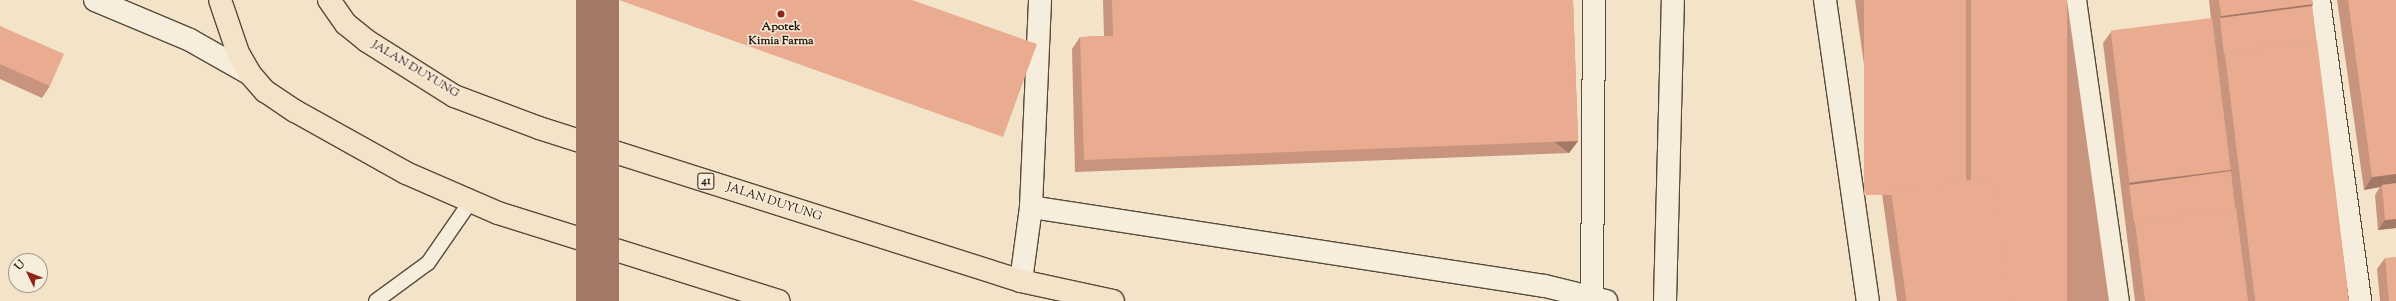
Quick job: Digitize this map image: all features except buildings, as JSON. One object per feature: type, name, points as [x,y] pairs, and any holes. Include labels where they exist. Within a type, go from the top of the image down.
[{"type":"highway","points":[[220,0],[238,53],[250,74],[265,91],[295,111],[406,173],[498,213],[779,301]]},
{"type":"highway","name":"JALAN DUYUNG","points":[[329,0],[346,24],[367,41],[454,96],[539,128],[1021,281],[1113,301]]},
{"type":"street","points":[[95,0],[190,40],[250,74]]},
{"type":"street","points":[[1021,281],[1032,207],[1032,55],[1040,0]]},
{"type":"street","points":[[1032,207],[1545,286],[1599,299],[1594,0]]},
{"type":"street","points":[[1665,301],[1673,0]]},
{"type":"street","points":[[1825,0],[1868,301]]},
{"type":"street","points":[[2075,0],[2118,301]]},
{"type":"street","points":[[2319,0],[2360,301]]},
{"type":"lane","points":[[376,301],[428,263],[471,201]]},
{"type":"place","name":"Apotek Kimia Farma","points":[[781,14]]}]
